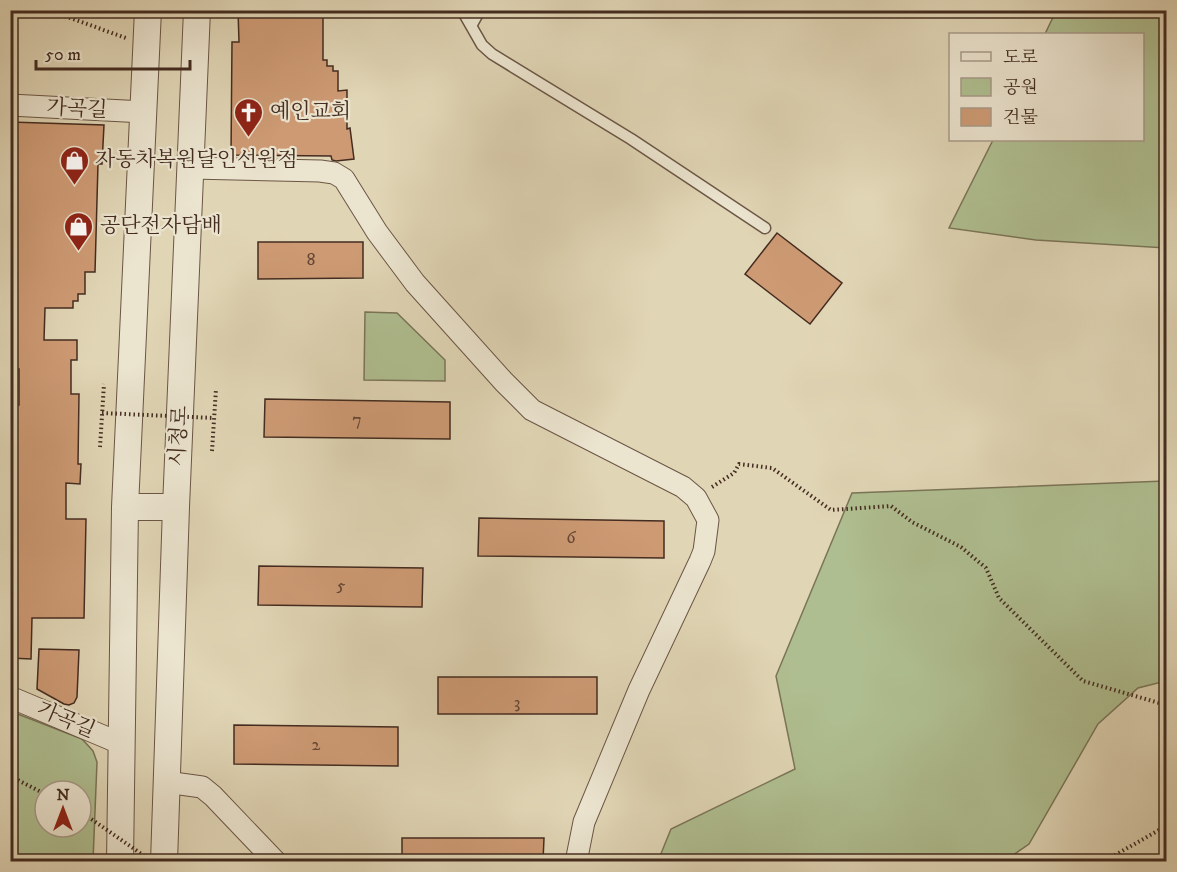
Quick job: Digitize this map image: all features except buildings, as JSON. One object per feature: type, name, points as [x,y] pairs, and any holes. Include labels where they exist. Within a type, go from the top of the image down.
[{"type":"street","points":[[120,861],[125,507],[148,10]]},
{"type":"street","name":"시청로","points":[[164,861],[197,10]]},
{"type":"street","name":"가곡길","points":[[10,105],[144,112]]},
{"type":"street","points":[[191,168],[320,171],[334,173],[344,179],[377,232],[416,283],[532,410],[670,479],[696,498],[708,520],[704,551],[639,690],[584,822],[576,861]]},
{"type":"street","points":[[125,507],[176,507]]},
{"type":"street","name":"가곡길","points":[[10,696],[122,744]]},
{"type":"street","points":[[166,782],[202,787],[276,861]]},
{"type":"lane","points":[[462,10],[482,45],[492,54],[631,139],[765,228]]},
{"type":"lane","points":[[471,26],[480,10]]},
{"type":"path","points":[[48,10],[122,38]]},
{"type":"path","points":[[100,447],[104,384]]},
{"type":"path","points":[[212,451],[216,389]]},
{"type":"path","points":[[102,413],[214,418]]},
{"type":"path","points":[[696,498],[734,473],[739,464],[772,468],[831,510],[891,506],[912,522],[961,547],[986,568],[999,598],[1083,681],[1167,705]]},
{"type":"path","points":[[10,776],[33,788]]},
{"type":"path","points":[[93,820],[153,861]]},
{"type":"path","points":[[1103,861],[1167,826]]},
{"type":"green space","points":[[1056,11],[1166,11],[1166,248],[1036,240],[949,228],[992,141],[1144,141],[1144,33],[1045,33]]},
{"type":"green space","points":[[365,312],[397,313],[445,360],[445,381],[364,380]]},
{"type":"green space","points":[[1165,481],[1166,681],[1138,688],[1098,724],[1029,844],[1003,862],[658,861],[671,829],[795,769],[776,676],[852,493]]},
{"type":"green space","points":[[10,711],[82,739],[93,751],[97,762],[93,861],[11,861]]},
{"type":"place","name":"예인교회","points":[[249,138]]},
{"type":"place","name":"자동차복원달인선원점","points":[[74,186]]},
{"type":"place","name":"공단전자담배","points":[[79,252]]}]
